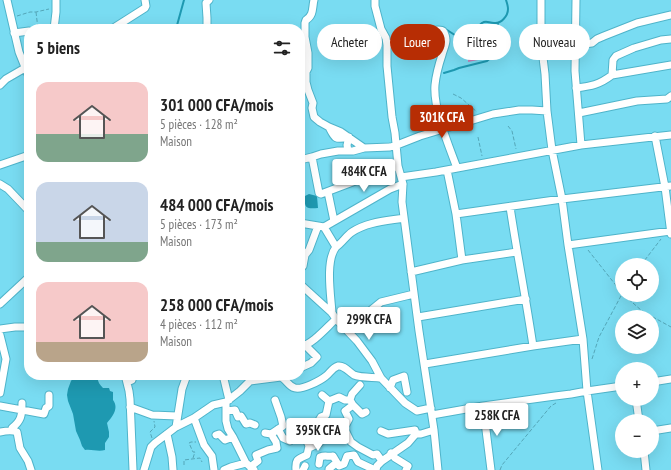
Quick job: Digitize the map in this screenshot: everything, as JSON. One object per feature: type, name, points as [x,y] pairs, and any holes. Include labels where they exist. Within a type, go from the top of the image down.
[{"type":"street","points":[[7,0],[14,33],[24,65]]},
{"type":"street","points":[[120,24],[145,8],[145,0]]},
{"type":"street","points":[[305,24],[306,20],[310,18],[313,12],[314,0]]},
{"type":"street","points":[[375,0],[375,6],[387,45],[387,66],[392,117],[397,145],[398,166],[402,180],[402,202],[434,430],[438,470]]},
{"type":"street","points":[[541,0],[540,39],[545,74],[552,150],[562,199],[583,339],[596,470]]},
{"type":"street","points":[[576,0],[576,24]]},
{"type":"street","points":[[207,1],[207,24]]},
{"type":"street","points":[[55,24],[56,2]]},
{"type":"street","points":[[590,43],[604,36],[637,24],[671,15]]},
{"type":"street","points":[[387,45],[430,31],[439,30],[445,35],[446,40],[435,85],[436,102],[443,129],[458,168]]},
{"type":"street","points":[[14,33],[24,32]]},
{"type":"street","points":[[612,75],[613,60],[616,56],[634,48],[661,40],[671,39]]},
{"type":"street","points":[[305,45],[308,53],[306,82],[313,103],[312,108],[314,117],[329,127],[332,135],[336,138],[342,139],[349,137]]},
{"type":"street","points":[[575,60],[576,88],[581,145]]},
{"type":"street","points":[[576,88],[604,82],[612,75],[671,65]]},
{"type":"street","points":[[0,85],[6,79],[24,69]]},
{"type":"street","points":[[579,113],[637,101],[667,99],[671,96]]},
{"type":"street","points":[[305,159],[322,154],[353,151],[364,148],[390,147],[420,136],[493,114],[519,110],[548,111]]},
{"type":"street","points":[[305,224],[321,227],[390,189],[402,180],[581,145],[671,135]]},
{"type":"street","points":[[568,245],[669,232],[668,187],[655,136]]},
{"type":"street","points":[[349,137],[364,148]]},
{"type":"street","points":[[348,151],[347,145],[349,137]]},
{"type":"street","points":[[0,165],[24,157]]},
{"type":"street","points":[[312,157],[319,194],[358,180],[364,176],[371,176],[398,166]]},
{"type":"street","points":[[447,170],[456,214],[462,260]]},
{"type":"street","points":[[0,184],[12,193],[24,206]]},
{"type":"street","points":[[456,214],[562,199],[668,187]]},
{"type":"street","points":[[328,192],[334,221]]},
{"type":"street","points":[[510,207],[533,346]]},
{"type":"street","points":[[305,344],[323,332],[334,316],[329,267],[333,251],[336,247],[351,233],[365,225],[404,218]]},
{"type":"street","points":[[321,227],[336,247]]},
{"type":"street","points":[[305,255],[310,250],[321,227]]},
{"type":"street","points":[[411,272],[462,260],[517,252]]},
{"type":"street","points":[[0,304],[24,282]]},
{"type":"street","points":[[305,289],[334,316],[357,341],[378,371],[381,378],[390,388],[405,403],[419,411],[483,406],[615,387]]},
{"type":"street","points":[[346,330],[353,322],[381,302],[414,294]]},
{"type":"street","points":[[418,317],[526,300]]},
{"type":"street","points":[[0,329],[24,327]]},
{"type":"street","points":[[0,335],[6,359],[0,393]]},
{"type":"street","points":[[424,364],[583,339]]},
{"type":"street","points":[[305,348],[317,357],[311,363],[305,366]]},
{"type":"street","points":[[287,380],[288,384],[298,389],[308,386],[327,376],[331,370],[337,366],[340,366],[355,375],[381,378]]},
{"type":"street","points":[[390,388],[393,380],[404,376],[407,392]]},
{"type":"street","points":[[659,381],[671,379]]},
{"type":"street","points":[[126,380],[129,391],[133,470]]},
{"type":"street","points":[[176,426],[182,389],[185,380]]},
{"type":"street","points":[[224,380],[227,401],[226,411],[228,429],[250,467]]},
{"type":"street","points":[[144,470],[155,443],[176,426],[194,418],[213,405],[227,401],[240,391],[249,380]]},
{"type":"street","points":[[360,385],[352,394],[352,402],[345,411],[349,419],[341,429],[351,442],[373,455],[377,454],[382,461]]},
{"type":"street","points":[[0,406],[22,407],[44,414],[46,408],[49,406],[49,395]]},
{"type":"street","points":[[322,395],[330,401]]},
{"type":"street","points":[[278,429],[283,438],[290,441],[294,436],[305,434],[306,430],[314,427],[321,417],[326,414],[330,401],[339,397],[352,402],[362,414],[366,412]]},
{"type":"street","points":[[224,470],[231,467],[250,467],[258,461],[256,455],[277,448],[276,442],[268,433],[282,426],[282,417],[275,400]]},
{"type":"street","points":[[483,406],[491,470]]},
{"type":"street","points":[[12,431],[12,428],[21,418],[22,407]]},
{"type":"street","points":[[130,407],[152,415],[177,416]]},
{"type":"street","points":[[226,411],[235,410],[238,417],[241,416],[246,424],[250,423],[255,425]]},
{"type":"street","points":[[194,418],[206,449],[212,456],[214,470]]},
{"type":"street","points":[[659,430],[671,428]]},
{"type":"street","points":[[381,431],[388,434],[415,430],[416,434]]},
{"type":"street","points":[[320,464],[320,457],[324,455],[329,457],[333,456],[339,466],[344,464],[347,456],[354,455],[358,462],[375,470],[376,466],[382,461],[408,443],[411,437],[416,434],[434,430]]},
{"type":"street","points":[[0,432],[17,432],[20,448],[28,461],[31,470]]},
{"type":"street","points":[[167,434],[173,470]]},
{"type":"street","points":[[216,434],[219,434],[225,440],[233,437]]},
{"type":"street","points":[[296,470],[295,464],[299,458],[307,455],[309,448],[304,434]]},
{"type":"street","points":[[309,448],[319,443]]},
{"type":"street","points":[[391,454],[408,466],[406,470]]},
{"type":"street","points":[[645,458],[646,470]]},
{"type":"street","points":[[329,470],[336,463]]},
{"type":"path","points":[[11,18],[30,12],[48,10],[56,2]]},
{"type":"path","points":[[36,12],[37,24]]},
{"type":"path","points":[[453,94],[461,98],[482,117]]},
{"type":"path","points":[[508,126],[512,131],[515,148]]},
{"type":"path","points":[[478,137],[482,156],[491,162]]},
{"type":"path","points":[[647,258],[669,232]]},
{"type":"path","points":[[579,243],[587,249],[615,284]]},
{"type":"path","points":[[590,362],[599,337],[619,302]]},
{"type":"path","points":[[632,302],[642,311],[671,327]]},
{"type":"path","points":[[500,470],[502,465],[551,406],[557,402]]},
{"type":"path","points":[[152,415],[155,427],[150,432],[155,443]]},
{"type":"path","points":[[193,458],[196,452],[193,452],[189,443],[202,440]]},
{"type":"path","points":[[184,465],[184,460],[193,458],[200,458],[202,462]]},
{"type":"water","points":[[309,194],[317,196],[318,208],[307,207],[305,203],[305,196]]},
{"type":"water","points":[[98,380],[99,384],[103,388],[109,388],[110,391],[113,392],[115,409],[113,415],[107,423],[109,437],[105,443],[105,450],[85,450],[82,446],[76,431],[73,414],[68,401],[67,395],[71,381]]},
{"type":"waterway","points":[[177,24],[184,0]]},
{"type":"waterway","points":[[447,30],[458,37],[474,31],[483,22],[499,22],[504,19],[508,12],[506,0]]},
{"type":"waterway","points":[[444,73],[487,61],[494,55],[497,50],[496,35],[498,23]]}]
